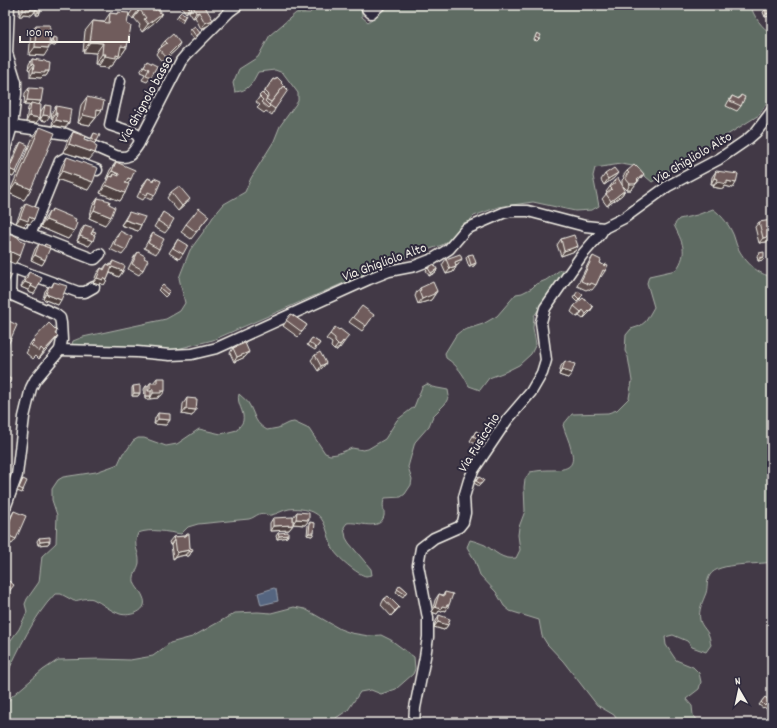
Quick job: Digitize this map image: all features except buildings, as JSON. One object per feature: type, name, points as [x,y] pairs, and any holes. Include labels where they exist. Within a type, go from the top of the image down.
[{"type":"street","points":[[5,150],[12,126],[16,88],[14,75],[7,53],[9,5]]},
{"type":"street","name":"Via Ghignolo basso","points":[[12,126],[66,134],[116,156],[123,158],[128,156],[133,153],[186,54],[230,10],[238,5]]},
{"type":"street","points":[[368,5],[367,9],[371,13],[380,5]]},
{"type":"street","points":[[120,81],[110,125],[137,134],[140,140]]},
{"type":"street","name":"Via Ghigliolo Alto","points":[[60,350],[137,352],[170,355],[192,354],[217,348],[362,282],[389,271],[415,266],[432,259],[449,249],[466,229],[512,211],[528,211],[585,226],[604,228],[624,218],[668,186],[719,159],[748,139],[756,132],[772,112]]},
{"type":"street","points":[[30,234],[62,159],[65,158],[98,170]]},
{"type":"street","points":[[5,225],[92,259],[95,259],[100,254]]},
{"type":"street","name":"Via Fusicchio","points":[[414,723],[415,708],[428,637],[428,618],[418,565],[421,548],[434,538],[459,527],[463,522],[465,513],[464,497],[474,469],[503,425],[531,392],[542,373],[546,360],[541,322],[545,308],[582,254],[604,228]]},
{"type":"street","points":[[5,508],[17,475],[24,417],[31,388],[35,380],[60,350],[62,340],[60,318],[50,311],[12,295],[9,288],[8,267],[78,292],[85,292],[94,287]]},
{"type":"shaded area","points":[[311,5],[362,5],[362,17],[368,22],[382,11],[386,5],[751,5],[753,13],[758,21],[772,34],[772,95],[759,115],[652,182],[633,166],[621,164],[595,168],[593,176],[599,206],[592,210],[575,211],[533,202],[498,207],[474,216],[454,237],[442,245],[392,262],[213,340],[161,353],[71,347],[73,341],[83,337],[166,319],[180,311],[185,303],[179,278],[190,250],[224,204],[245,192],[251,178],[274,141],[280,126],[298,101],[298,93],[283,73],[275,70],[258,72],[250,86],[244,90],[235,92],[233,83],[239,69],[258,57],[270,35],[296,13],[310,13],[315,8]]},
{"type":"shaded area","points":[[713,209],[727,224],[732,232],[738,248],[749,263],[757,271],[772,276],[772,562],[729,566],[714,571],[710,575],[700,613],[701,622],[710,638],[711,645],[706,652],[692,647],[687,641],[673,635],[665,637],[666,645],[676,660],[693,667],[699,673],[701,682],[699,689],[686,699],[692,706],[693,715],[700,723],[619,723],[614,715],[597,705],[563,661],[547,644],[542,636],[539,620],[510,611],[504,606],[496,592],[480,575],[475,561],[467,547],[470,540],[472,540],[485,545],[503,557],[516,558],[520,550],[518,535],[519,527],[525,511],[525,479],[530,472],[560,470],[571,464],[572,456],[570,446],[563,425],[572,414],[608,413],[617,410],[629,398],[632,381],[628,357],[625,351],[626,335],[631,329],[640,326],[646,321],[654,307],[647,283],[649,276],[676,270],[680,264],[683,247],[674,225],[679,219],[697,215]]},
{"type":"shaded area","points":[[560,270],[566,270],[534,316],[533,328],[536,344],[531,354],[519,365],[489,378],[480,390],[469,386],[460,370],[446,358],[445,353],[456,335],[461,331],[483,324],[497,316],[516,294],[532,288],[536,284],[546,280]]},
{"type":"shaded area","points":[[427,384],[432,387],[448,390],[449,396],[445,404],[433,416],[429,426],[415,442],[408,467],[412,479],[411,485],[401,497],[385,498],[383,503],[384,516],[382,521],[378,524],[368,525],[347,523],[344,527],[346,538],[371,569],[372,575],[362,575],[343,560],[333,549],[321,518],[313,512],[304,509],[289,509],[271,515],[259,514],[249,519],[198,524],[188,527],[181,534],[159,531],[138,533],[136,538],[136,546],[139,563],[134,578],[135,583],[142,595],[144,606],[134,614],[124,615],[113,611],[91,598],[74,601],[61,594],[55,594],[33,623],[5,678],[5,648],[19,629],[27,612],[25,604],[39,582],[42,556],[56,543],[57,515],[52,500],[52,489],[58,480],[63,477],[96,472],[118,464],[123,453],[133,441],[138,438],[144,438],[166,446],[177,444],[199,429],[221,434],[237,430],[243,422],[243,414],[238,398],[239,394],[247,401],[258,422],[267,430],[278,428],[294,422],[309,429],[325,453],[330,455],[352,448],[363,450],[368,449],[385,439],[397,420],[414,407],[422,387]]},
{"type":"shaded area","points":[[294,607],[305,609],[340,629],[351,633],[369,636],[381,635],[391,640],[414,657],[415,669],[413,674],[396,689],[381,694],[371,690],[360,692],[348,710],[336,718],[335,723],[5,723],[5,706],[11,697],[43,670],[58,660],[130,660],[153,656],[170,643],[192,637],[235,613],[271,613]]},
{"type":"water","points":[[274,588],[276,589],[278,601],[261,605],[258,593]]}]
